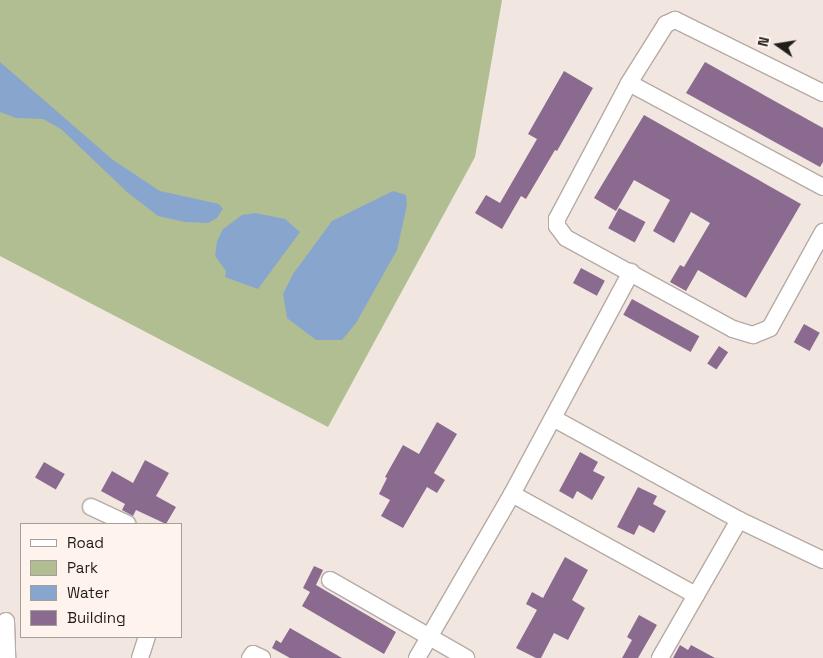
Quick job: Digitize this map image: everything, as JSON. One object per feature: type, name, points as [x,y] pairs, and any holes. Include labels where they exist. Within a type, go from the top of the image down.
[{"type":"lane","points":[[823,94],[675,20],[666,24],[629,83],[557,219],[557,226],[566,238],[733,329],[753,335],[770,328],[823,232]]},
{"type":"lane","points":[[629,83],[823,187]]},
{"type":"lane","points":[[417,658],[512,494],[631,272]]},
{"type":"lane","points":[[552,418],[739,520],[823,560]]},
{"type":"lane","points":[[512,494],[696,595]]},
{"type":"lane","points":[[91,507],[126,523]]},
{"type":"lane","points":[[660,658],[739,520]]},
{"type":"lane","points":[[330,580],[466,658]]},
{"type":"lane","points":[[6,620],[7,658]]},
{"type":"lane","points":[[140,658],[147,638]]},
{"type":"lane","points":[[250,658],[253,654],[262,658]]},
{"type":"green space","points":[[0,0],[502,0],[475,157],[328,427],[0,256]]},
{"type":"water","points":[[0,62],[113,160],[160,191],[219,204],[223,209],[217,218],[208,223],[185,222],[158,216],[127,192],[61,129],[43,119],[16,118],[0,112]]},
{"type":"water","points":[[393,191],[406,195],[407,205],[397,250],[356,323],[342,340],[316,340],[287,318],[283,294],[293,274],[332,221]]},
{"type":"water","points":[[255,213],[285,219],[300,232],[258,289],[225,277],[226,271],[215,256],[217,241],[223,229],[242,215]]},
{"type":"building","points":[[705,62],[823,128],[823,162],[820,167],[686,93]]},
{"type":"building","points":[[564,71],[593,88],[557,151],[555,150],[526,199],[521,196],[502,229],[475,213],[486,195],[500,203],[537,139],[528,134]]},
{"type":"building","points":[[644,115],[801,204],[746,298],[698,270],[686,291],[670,282],[680,265],[684,267],[710,223],[691,212],[674,243],[653,231],[670,200],[634,180],[616,211],[594,198]]},
{"type":"building","points":[[619,208],[645,222],[635,242],[608,228]]},
{"type":"building","points":[[581,268],[605,281],[597,296],[573,283]]},
{"type":"building","points":[[632,299],[699,336],[691,352],[623,315]]},
{"type":"building","points":[[804,324],[820,333],[810,351],[794,342]]},
{"type":"building","points":[[719,346],[728,352],[716,370],[707,363]]},
{"type":"building","points":[[437,422],[457,434],[434,473],[445,480],[437,493],[427,487],[403,528],[381,516],[390,500],[379,494],[387,478],[385,477],[403,445],[419,454]]},
{"type":"building","points":[[580,452],[598,462],[593,471],[605,477],[592,500],[577,491],[573,499],[559,491]]},
{"type":"building","points":[[145,460],[169,473],[156,496],[176,507],[167,523],[136,510],[133,516],[122,510],[125,504],[101,491],[112,471],[133,483]]},
{"type":"building","points":[[44,462],[65,474],[56,490],[35,478]]},
{"type":"building","points":[[638,487],[657,496],[653,504],[666,511],[654,533],[639,525],[634,535],[617,527]]},
{"type":"building","points":[[565,557],[588,570],[572,600],[585,608],[568,640],[554,633],[541,658],[536,658],[516,648],[537,610],[526,604],[532,592],[543,598]]},
{"type":"building","points":[[314,566],[323,570],[316,585],[396,632],[384,654],[302,606],[310,592],[303,588]]},
{"type":"building","points":[[639,615],[657,625],[638,658],[622,658],[632,640],[627,637]]},
{"type":"building","points":[[290,628],[342,658],[290,658],[272,648],[276,640],[281,643]]},
{"type":"building","points":[[680,645],[688,650],[691,645],[715,658],[673,658]]}]
